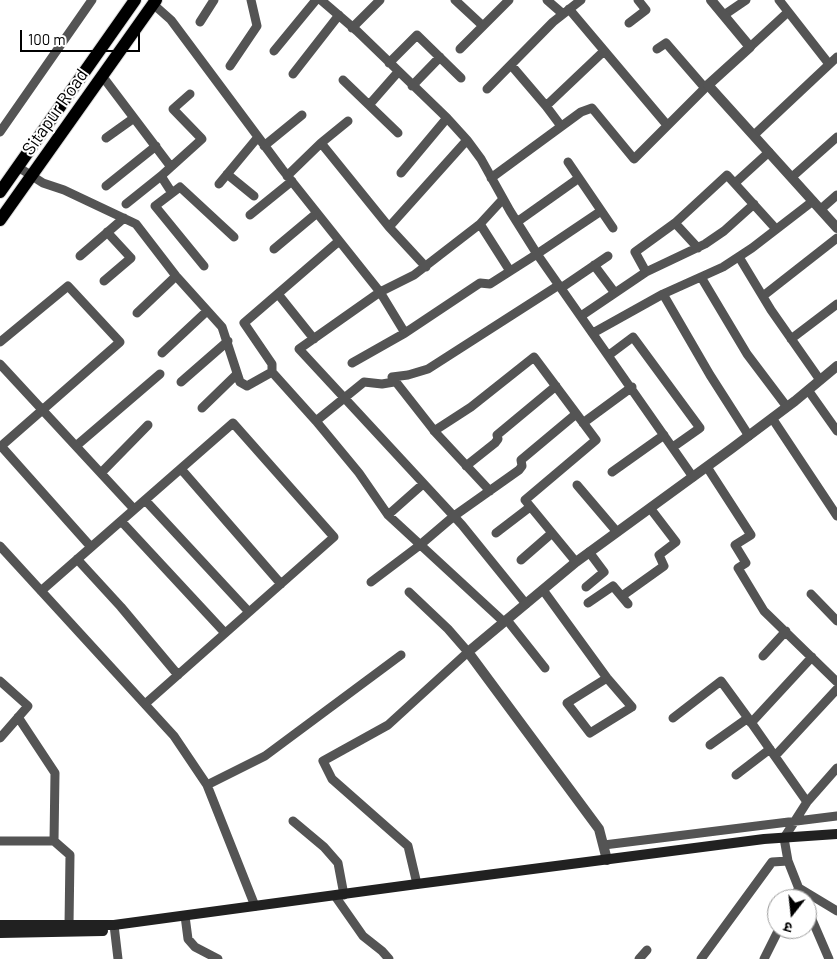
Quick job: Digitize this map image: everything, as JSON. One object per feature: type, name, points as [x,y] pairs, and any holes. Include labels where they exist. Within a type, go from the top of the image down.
[{"type":"main road","name":"Sitapur Road","points":[[0,192],[135,0]]},
{"type":"main road","name":"Sitapur Road","points":[[0,220],[155,2]]},
{"type":"main road","points":[[0,925],[114,925],[607,860],[784,838],[837,834]]},
{"type":"main road","points":[[0,933],[104,931],[114,925]]},
{"type":"street","points":[[0,132],[92,0]]},
{"type":"street","points":[[200,22],[214,0]]},
{"type":"street","points":[[230,66],[257,26],[251,0]]},
{"type":"street","points":[[274,51],[316,0]]},
{"type":"street","points":[[321,0],[333,3],[339,15],[447,118],[467,140],[481,159],[537,254],[609,354],[693,477]]},
{"type":"street","points":[[352,28],[380,0]]},
{"type":"street","points":[[455,0],[483,26]]},
{"type":"street","points":[[460,48],[509,0]]},
{"type":"street","points":[[547,0],[566,12],[604,51],[667,126]]},
{"type":"street","points":[[488,89],[553,22],[581,0]]},
{"type":"street","points":[[628,23],[646,10],[638,0]]},
{"type":"street","points":[[712,0],[750,47]]},
{"type":"street","points":[[724,15],[746,0]]},
{"type":"street","points":[[779,0],[829,64]]},
{"type":"street","points":[[155,2],[171,20],[264,146],[380,292],[405,332]]},
{"type":"street","points":[[491,178],[561,126],[582,112],[592,108],[634,159],[706,86],[788,12]]},
{"type":"street","points":[[292,74],[339,15]]},
{"type":"street","points":[[389,63],[417,35],[461,78]]},
{"type":"street","points":[[657,49],[666,43],[754,135],[837,228]]},
{"type":"street","points":[[546,106],[604,51]]},
{"type":"street","points":[[412,86],[440,57]]},
{"type":"street","points":[[754,135],[837,57]]},
{"type":"street","points":[[511,65],[561,126]]},
{"type":"street","points":[[369,105],[398,72]]},
{"type":"street","points":[[100,78],[106,81],[171,167]]},
{"type":"street","points":[[343,80],[398,133]]},
{"type":"street","points":[[126,204],[202,139],[173,109],[190,94]]},
{"type":"street","points":[[264,146],[302,116]]},
{"type":"street","points":[[106,138],[134,118]]},
{"type":"street","points":[[401,173],[447,118]]},
{"type":"street","points":[[250,215],[290,178],[321,143],[348,120]]},
{"type":"street","points":[[219,184],[258,137]]},
{"type":"street","points":[[792,177],[837,137]]},
{"type":"street","points":[[389,227],[467,140]]},
{"type":"street","points":[[321,143],[389,227],[426,267]]},
{"type":"street","points":[[106,186],[156,146]]},
{"type":"street","points":[[735,183],[769,152]]},
{"type":"street","points":[[568,162],[613,228]]},
{"type":"street","points":[[18,167],[43,183],[64,190],[139,227],[176,276],[222,327],[228,341],[236,375],[240,382],[247,386],[272,372]]},
{"type":"street","points":[[227,174],[254,196]]},
{"type":"street","points":[[646,272],[635,252],[675,223],[727,175],[776,229]]},
{"type":"street","points":[[161,176],[172,193]]},
{"type":"street","points":[[517,222],[579,178]]},
{"type":"street","points":[[204,266],[155,206],[180,188],[234,237]]},
{"type":"street","points":[[821,209],[837,195]]},
{"type":"street","points":[[503,198],[480,224],[426,267],[380,292],[299,349],[454,516],[526,604]]},
{"type":"street","points":[[593,333],[663,294],[723,267],[740,257],[813,201]]},
{"type":"street","points":[[581,316],[646,272],[698,248],[724,231],[754,204]]},
{"type":"street","points":[[352,363],[405,332],[480,283],[490,284],[602,211]]},
{"type":"street","points":[[274,249],[317,212]]},
{"type":"street","points":[[80,256],[124,218]]},
{"type":"street","points":[[675,223],[698,248]]},
{"type":"street","points":[[480,224],[510,271]]},
{"type":"street","points":[[104,280],[131,258],[107,232]]},
{"type":"street","points":[[763,296],[837,238]]},
{"type":"street","points":[[339,240],[244,323],[272,364],[272,372],[359,473],[388,514],[505,621],[545,668]]},
{"type":"street","points":[[490,491],[434,431],[392,377],[408,375],[428,369],[608,256]]},
{"type":"street","points":[[740,257],[763,296],[820,380]]},
{"type":"street","points":[[594,265],[615,293]]},
{"type":"street","points":[[137,313],[176,276]]},
{"type":"street","points":[[701,277],[747,354],[787,407]]},
{"type":"street","points":[[0,342],[68,286],[120,342],[0,447],[92,547]]},
{"type":"street","points":[[278,294],[314,339]]},
{"type":"street","points":[[663,294],[748,436]]},
{"type":"street","points":[[791,339],[837,304]]},
{"type":"street","points":[[162,354],[207,311]]},
{"type":"street","points":[[609,354],[632,337],[700,428],[673,447]]},
{"type":"street","points":[[181,382],[228,341]]},
{"type":"street","points":[[434,431],[471,407],[534,357],[596,440],[525,500],[576,562]]},
{"type":"street","points":[[0,364],[134,509]]},
{"type":"street","points":[[417,884],[408,846],[332,779],[323,761],[388,725],[468,652],[576,562],[787,407],[837,366]]},
{"type":"street","points":[[76,446],[160,374]]},
{"type":"street","points":[[202,408],[236,375]]},
{"type":"street","points":[[316,421],[364,382],[382,384],[394,382]]},
{"type":"street","points":[[466,466],[495,443],[498,439],[497,434],[556,386]]},
{"type":"street","points":[[584,423],[632,387]]},
{"type":"street","points":[[808,390],[836,428]]},
{"type":"street","points":[[371,582],[420,545],[454,516],[519,470],[522,466],[521,460],[576,414]]},
{"type":"street","points":[[772,418],[837,516]]},
{"type":"street","points":[[41,591],[233,423],[334,537],[145,704]]},
{"type":"street","points":[[101,473],[148,425]]},
{"type":"street","points":[[612,472],[664,435]]},
{"type":"street","points":[[707,467],[751,535],[735,545],[746,563],[738,568],[764,611],[786,630],[837,682]]},
{"type":"street","points":[[181,469],[280,584]]},
{"type":"street","points":[[388,514],[423,484]]},
{"type":"street","points":[[577,485],[617,532]]},
{"type":"street","points":[[145,500],[249,612]]},
{"type":"street","points":[[496,533],[530,507]]},
{"type":"street","points":[[622,596],[664,566],[659,555],[676,542],[650,508]]},
{"type":"street","points":[[121,521],[225,633]]},
{"type":"street","points":[[521,560],[552,533]]},
{"type":"street","points":[[0,546],[174,736],[207,785],[256,906]]},
{"type":"street","points":[[586,587],[604,572],[589,552]]},
{"type":"street","points":[[77,560],[121,607],[178,675]]},
{"type":"street","points":[[588,603],[613,586],[628,604]]},
{"type":"street","points":[[543,590],[607,678],[632,707],[590,734],[567,703],[607,678]]},
{"type":"street","points":[[409,592],[448,629],[468,652],[599,829],[607,860]]},
{"type":"street","points":[[811,594],[837,621]]},
{"type":"street","points":[[763,656],[786,630]]},
{"type":"street","points":[[207,785],[265,756],[401,655]]},
{"type":"street","points":[[710,745],[749,720],[812,657]]},
{"type":"street","points":[[0,681],[28,706],[0,738]]},
{"type":"street","points":[[673,718],[721,681],[807,802]]},
{"type":"street","points":[[736,775],[772,752],[837,689]]},
{"type":"street","points":[[18,717],[55,773],[54,841]]},
{"type":"street","points":[[837,768],[807,802],[784,838],[788,861],[799,888],[837,911]]},
{"type":"street","points":[[604,845],[837,816]]},
{"type":"street","points":[[293,821],[324,847],[338,863],[340,895],[363,936],[389,959]]},
{"type":"street","points":[[0,841],[54,841],[70,855],[69,924]]},
{"type":"street","points":[[701,959],[772,862],[788,861]]},
{"type":"street","points":[[184,916],[188,939],[195,947],[218,959]]},
{"type":"street","points":[[114,925],[118,959]]},
{"type":"street","points":[[817,931],[829,959]]},
{"type":"street","points":[[774,939],[765,957],[775,959]]},
{"type":"street","points":[[639,959],[647,950]]}]
